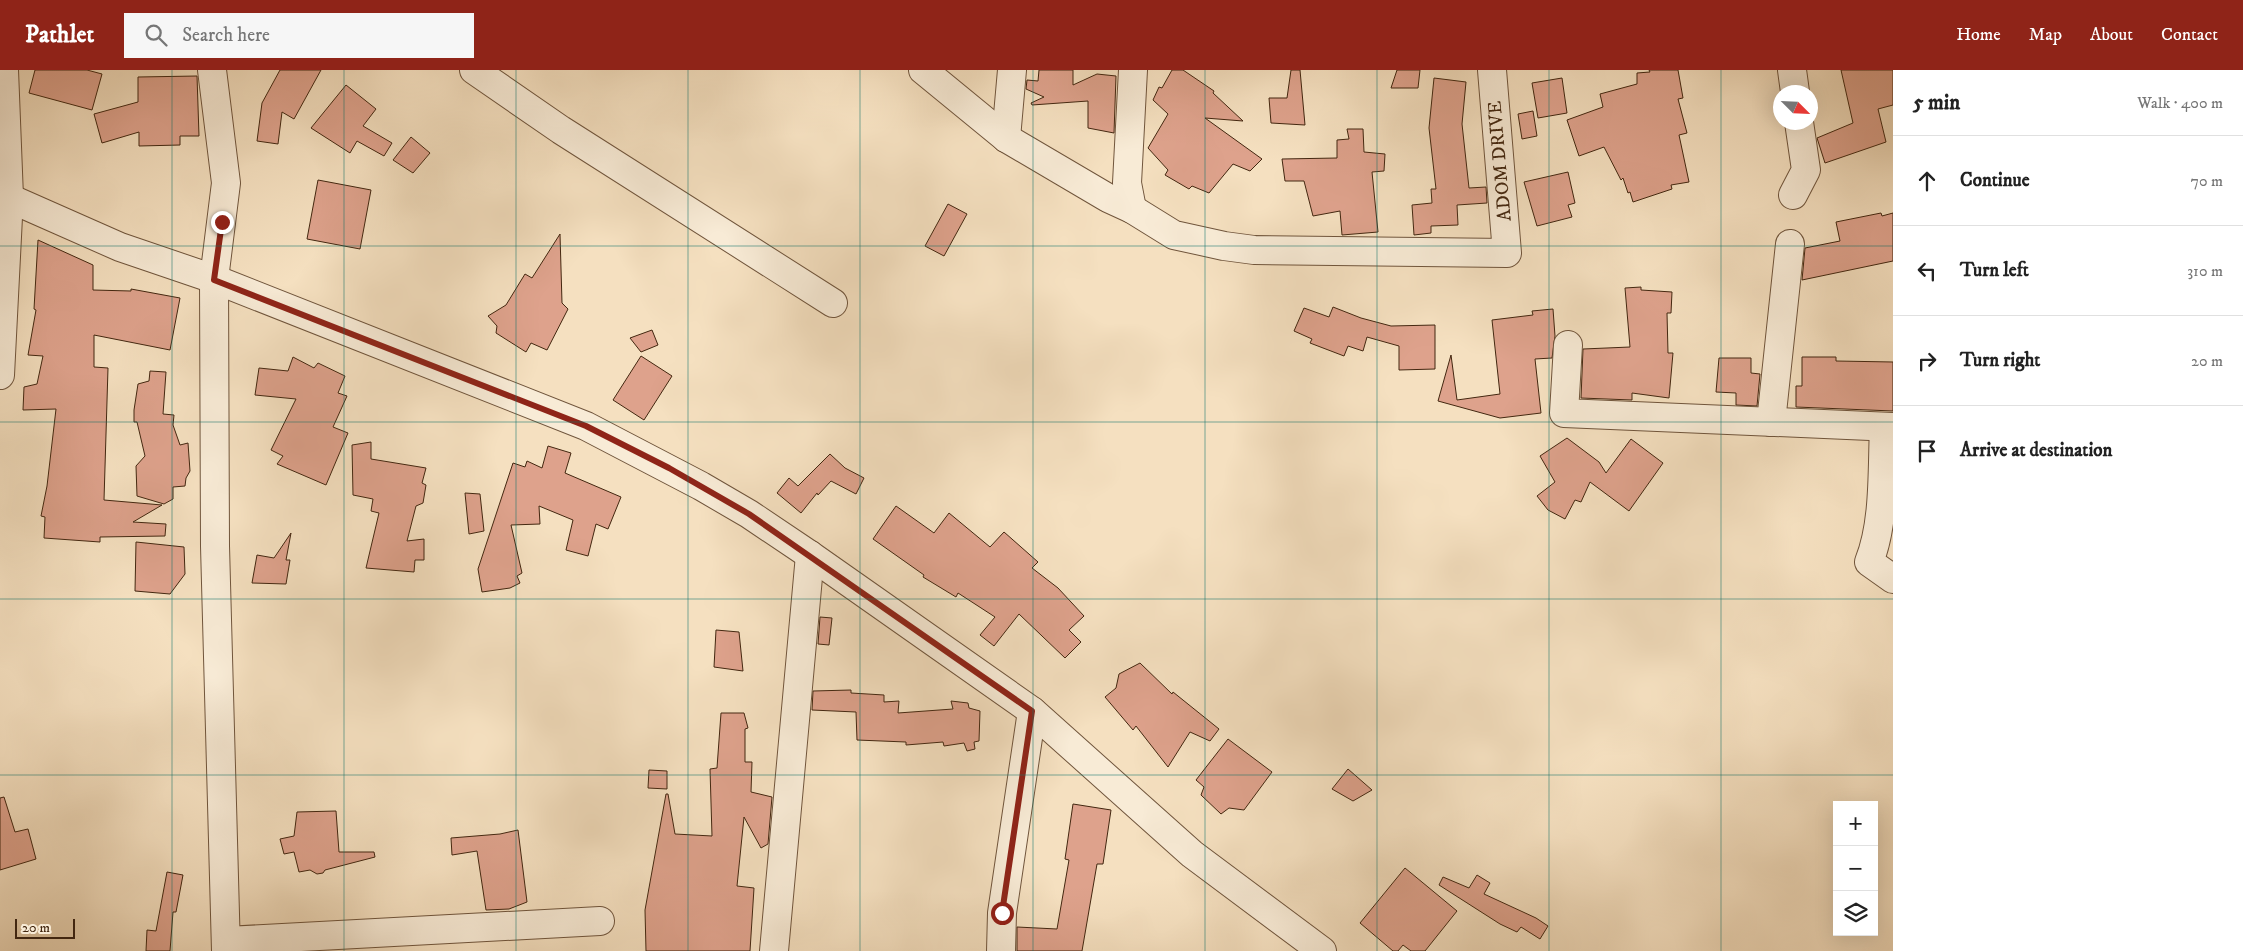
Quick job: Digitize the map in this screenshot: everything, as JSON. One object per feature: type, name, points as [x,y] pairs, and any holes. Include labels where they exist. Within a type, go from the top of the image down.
[{"type":"street","points":[[0,375],[4,195],[4,70]]},
{"type":"street","points":[[212,70],[226,183],[214,280],[215,546],[226,946],[600,921]]},
{"type":"street","points":[[474,70],[561,130],[833,303]]},
{"type":"street","points":[[923,70],[1006,138],[1108,198],[1132,209]]},
{"type":"street","points":[[1006,138],[1012,70]]},
{"type":"street","points":[[1132,209],[1127,183],[1133,70]]},
{"type":"street","name":"ADOM DRIVE","points":[[1132,209],[1174,235],[1224,246],[1254,250],[1508,253],[1492,70]]},
{"type":"street","points":[[1792,70],[1794,85]]},
{"type":"street","points":[[1793,195],[1806,170],[1800,130]]},
{"type":"street","points":[[4,195],[120,247],[214,280],[586,426],[669,468],[749,514],[1032,711],[1192,854],[1322,951]]},
{"type":"street","points":[[1770,422],[1790,244]]},
{"type":"street","points":[[1568,345],[1564,413],[1889,427],[1878,529],[1869,562],[1893,579]]},
{"type":"street","points":[[774,951],[810,555]]},
{"type":"street","points":[[1000,951],[1002,913],[1032,711]]},
{"type":"building","points":[[35,70],[87,70],[102,74],[92,110],[29,93]]},
{"type":"building","points":[[280,70],[321,70],[294,119],[282,112],[278,144],[257,141],[262,103]]},
{"type":"building","points":[[1039,70],[1073,70],[1073,85],[1097,74],[1116,76],[1114,133],[1088,128],[1088,101],[1032,105],[1031,103],[1044,97],[1026,89],[1027,80],[1038,81]]},
{"type":"building","points":[[1172,70],[1183,70],[1214,91],[1213,93],[1243,121],[1205,118],[1262,159],[1250,171],[1233,164],[1209,193],[1192,186],[1189,189],[1165,175],[1168,170],[1148,148],[1168,114],[1153,100],[1159,87],[1162,88]]},
{"type":"building","points":[[1291,70],[1300,70],[1305,125],[1271,123],[1269,98],[1287,98]]},
{"type":"building","points":[[1397,70],[1420,70],[1418,88],[1391,88]]},
{"type":"building","points":[[1649,70],[1678,70],[1683,98],[1678,99],[1687,133],[1679,135],[1689,182],[1671,185],[1672,189],[1633,202],[1623,178],[1621,180],[1604,147],[1579,156],[1567,120],[1603,107],[1600,94],[1637,84],[1637,73],[1650,72]]},
{"type":"building","points":[[1841,70],[1893,70],[1893,105],[1878,109],[1886,142],[1825,163],[1817,138],[1853,123]]},
{"type":"building","points":[[197,76],[199,136],[180,136],[180,145],[139,146],[139,132],[102,143],[94,114],[138,102],[138,77]]},
{"type":"building","points":[[1434,78],[1466,82],[1462,124],[1469,188],[1486,187],[1487,203],[1457,205],[1458,225],[1431,226],[1431,233],[1414,235],[1412,205],[1432,203],[1431,189],[1436,189],[1429,128]]},
{"type":"building","points":[[1562,78],[1567,113],[1538,118],[1532,83]]},
{"type":"building","points":[[346,85],[376,109],[363,126],[392,143],[384,156],[357,141],[350,153],[311,128]]},
{"type":"building","points":[[1533,111],[1537,136],[1522,139],[1518,114]]},
{"type":"building","points":[[1347,129],[1363,129],[1364,152],[1385,154],[1384,171],[1372,172],[1378,232],[1342,235],[1340,211],[1313,216],[1304,181],[1285,181],[1282,159],[1337,158],[1337,140],[1349,139]]},
{"type":"building","points":[[411,137],[430,153],[413,173],[393,160]]},
{"type":"building","points":[[1568,172],[1575,203],[1568,205],[1572,217],[1537,226],[1524,182]]},
{"type":"building","points":[[318,180],[371,190],[360,249],[307,239]]},
{"type":"building","points":[[948,204],[967,214],[944,256],[925,246]]},
{"type":"building","points":[[1881,213],[1882,216],[1893,213],[1893,261],[1802,280],[1805,248],[1840,241],[1836,222]]},
{"type":"building","points":[[560,234],[562,303],[568,309],[547,350],[531,343],[526,352],[496,333],[497,326],[488,316],[506,305],[525,274],[532,278]]},
{"type":"building","points":[[38,240],[93,265],[93,290],[131,291],[131,289],[180,298],[170,350],[94,335],[94,367],[108,368],[104,500],[162,505],[133,522],[166,524],[165,536],[100,537],[100,542],[44,538],[45,517],[41,516],[47,486],[56,409],[23,410],[24,387],[37,384],[43,356],[28,355],[36,310],[34,309]]},
{"type":"building","points":[[1641,287],[1641,290],[1672,292],[1671,313],[1667,313],[1668,353],[1673,353],[1669,398],[1632,393],[1632,400],[1581,398],[1583,349],[1630,347],[1625,288]]},
{"type":"building","points":[[1333,307],[1361,318],[1391,326],[1435,325],[1435,369],[1399,370],[1399,346],[1367,337],[1363,351],[1348,346],[1344,356],[1310,343],[1312,339],[1294,331],[1304,308],[1329,317]]},
{"type":"building","points":[[1553,309],[1555,336],[1552,358],[1535,359],[1541,413],[1500,418],[1438,401],[1451,355],[1457,400],[1500,394],[1492,320],[1533,315],[1532,311]]},
{"type":"building","points":[[652,330],[658,345],[641,352],[630,338]]},
{"type":"building","points":[[641,356],[672,376],[644,420],[613,400]]},
{"type":"building","points":[[293,357],[314,368],[318,363],[345,376],[338,393],[347,396],[333,427],[348,433],[326,485],[277,464],[283,456],[271,450],[296,399],[255,395],[259,368],[288,371]]},
{"type":"building","points":[[1802,357],[1836,357],[1836,361],[1893,362],[1893,411],[1796,407],[1796,386],[1802,386]]},
{"type":"building","points":[[1719,358],[1751,358],[1751,373],[1760,374],[1757,406],[1736,405],[1736,393],[1716,392]]},
{"type":"building","points":[[150,371],[166,372],[163,414],[174,415],[173,425],[180,445],[188,443],[190,471],[186,478],[185,486],[173,487],[173,499],[164,504],[137,496],[136,466],[145,456],[137,422],[134,422],[134,410],[138,384],[149,381]]},
{"type":"building","points":[[1567,438],[1599,462],[1606,473],[1631,439],[1663,463],[1629,511],[1590,482],[1581,502],[1575,500],[1565,519],[1548,510],[1537,496],[1555,482],[1540,456]]},
{"type":"building","points":[[371,442],[371,459],[426,468],[422,483],[426,485],[423,503],[416,506],[407,541],[424,539],[424,560],[415,560],[414,572],[366,568],[379,513],[371,511],[373,499],[353,495],[352,445]]},
{"type":"building","points":[[548,446],[571,453],[565,473],[621,497],[608,529],[596,524],[588,556],[566,550],[573,520],[539,506],[540,524],[511,525],[522,573],[517,576],[520,583],[510,588],[482,592],[478,569],[513,463],[525,467],[527,461],[542,468]]},
{"type":"building","points":[[830,454],[845,468],[864,478],[856,494],[831,481],[818,495],[817,493],[801,513],[777,493],[789,478],[798,486]]},
{"type":"building","points":[[465,493],[480,494],[484,531],[469,534]]},
{"type":"building","points":[[896,506],[934,533],[949,513],[990,547],[1004,532],[1038,562],[1032,568],[1058,588],[1084,616],[1069,630],[1081,642],[1065,658],[1019,614],[994,646],[980,635],[995,617],[958,593],[956,597],[923,577],[924,575],[873,539]]},
{"type":"building","points":[[291,533],[286,560],[290,560],[286,584],[252,583],[257,555],[274,558]]},
{"type":"building","points":[[136,542],[184,547],[185,574],[170,594],[135,591]]},
{"type":"building","points":[[820,617],[832,618],[829,645],[818,644]]},
{"type":"building","points":[[716,630],[739,632],[743,671],[714,667]]},
{"type":"building","points":[[1140,663],[1172,694],[1173,692],[1219,729],[1210,741],[1190,732],[1168,767],[1136,726],[1133,730],[1105,697],[1116,688],[1119,674]]},
{"type":"building","points":[[851,690],[851,693],[884,695],[884,702],[899,701],[898,713],[953,709],[951,701],[968,703],[969,708],[980,711],[979,741],[974,742],[975,749],[967,751],[964,743],[944,746],[943,742],[906,745],[906,742],[857,740],[856,712],[812,710],[813,691]]},
{"type":"building","points":[[721,713],[744,713],[748,728],[745,729],[745,762],[752,762],[751,792],[772,797],[768,844],[761,848],[744,817],[737,886],[754,888],[750,951],[646,951],[645,910],[666,794],[668,794],[675,834],[712,836],[710,769],[717,768]]},
{"type":"building","points":[[1228,739],[1272,772],[1244,810],[1229,808],[1221,814],[1201,795],[1204,787],[1196,780]]},
{"type":"building","points":[[1348,769],[1372,790],[1353,801],[1332,789]]},
{"type":"building","points":[[649,770],[667,771],[667,789],[648,788]]},
{"type":"building","points":[[4,797],[15,832],[28,829],[36,859],[0,870],[0,798]]},
{"type":"building","points":[[1073,804],[1111,810],[1103,864],[1097,864],[1082,951],[1017,951],[1017,927],[1057,929],[1069,860],[1065,859]]},
{"type":"building","points":[[336,811],[339,852],[374,852],[375,857],[325,870],[323,873],[317,874],[310,870],[299,872],[294,852],[284,854],[280,839],[294,836],[297,812]]},
{"type":"building","points":[[518,830],[527,902],[509,909],[486,910],[477,851],[452,855],[451,838],[500,834]]},
{"type":"building","points":[[1405,868],[1457,911],[1425,951],[1411,951],[1403,945],[1398,951],[1393,951],[1360,923]]},
{"type":"building","points":[[167,872],[183,875],[176,912],[173,912],[170,951],[146,951],[147,930],[156,931]]},
{"type":"building","points":[[1477,875],[1490,883],[1484,894],[1536,918],[1548,926],[1540,939],[1521,927],[1517,932],[1500,924],[1439,885],[1443,877],[1469,888]]},
{"type":"route","points":[[222,222],[214,280],[586,426],[669,468],[749,514],[1032,711],[1002,913]]}]
